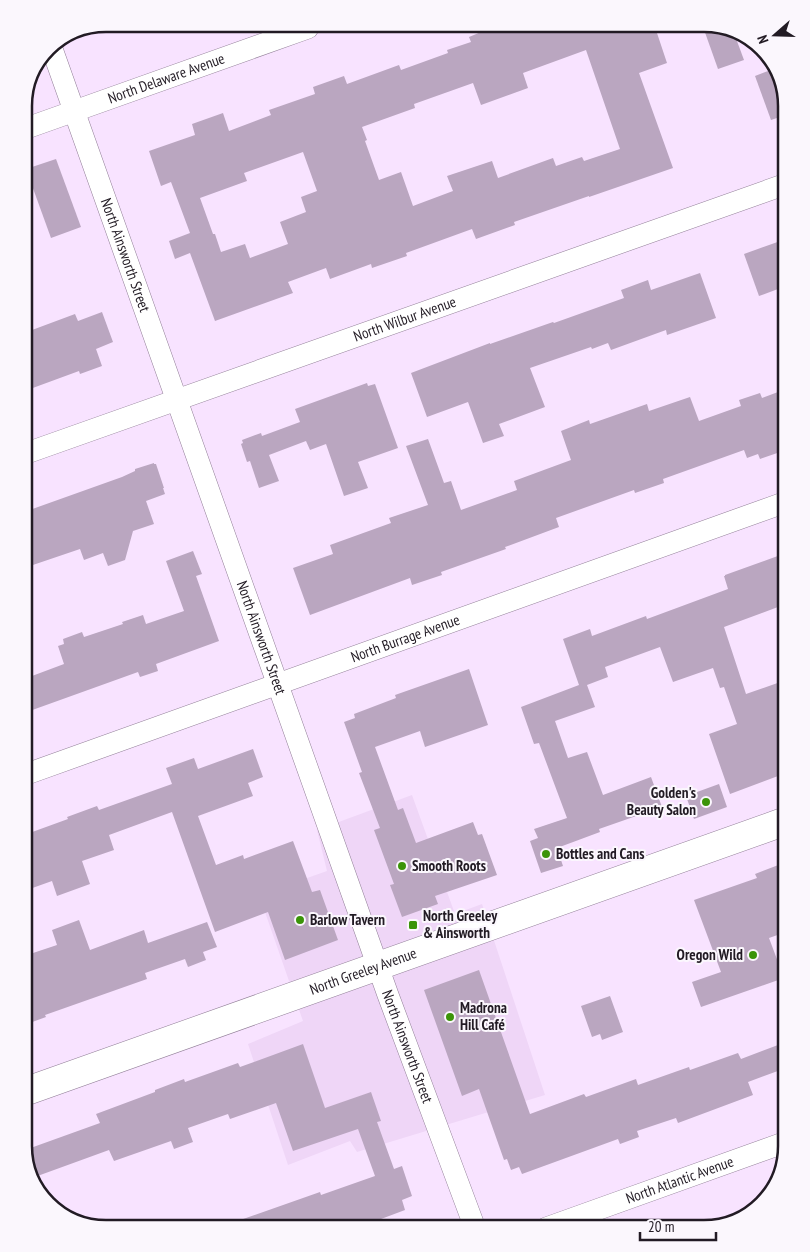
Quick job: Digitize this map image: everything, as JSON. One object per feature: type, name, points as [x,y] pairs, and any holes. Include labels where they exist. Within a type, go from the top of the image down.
[{"type":"main road","name":"North Greeley Avenue","points":[[32,1089],[778,824]]},
{"type":"street","name":"North Delaware Avenue","points":[[33,126],[296,32]]},
{"type":"street","name":"North Ainsworth Street","points":[[54,55],[378,966],[472,1220]]},
{"type":"street","name":"North Wilbur Avenue","points":[[33,451],[778,187]]},
{"type":"street","name":"North Burrage Avenue","points":[[32,772],[778,505]]},
{"type":"street","name":"North Atlantic Avenue","points":[[569,1220],[778,1145]]},
{"type":"shaded area","points":[[412,795],[455,914],[482,904],[545,1095],[357,1152],[350,1141],[288,1165],[248,1044],[303,1021],[259,895],[327,871],[317,830]]},
{"type":"building","points":[[480,33],[657,33],[667,63],[639,73],[673,168],[514,222],[515,225],[476,239],[472,229],[406,253],[407,256],[372,268],[371,264],[330,279],[326,268],[288,282],[293,293],[215,321],[190,253],[175,259],[169,241],[190,233],[171,182],[161,186],[149,151],[195,135],[192,124],[223,113],[229,131],[271,115],[269,110],[315,94],[313,87],[344,76],[347,84],[399,65],[401,70],[448,53],[447,50],[471,42],[469,37]],"holes":[[[586,50],[620,149],[584,161],[582,157],[556,166],[553,158],[498,178],[492,161],[447,176],[453,191],[413,206],[401,172],[379,180],[362,127],[415,108],[414,104],[473,83],[481,105],[528,88],[523,73]],[[303,152],[317,191],[301,197],[306,212],[280,222],[288,244],[250,258],[245,244],[221,252],[200,198],[247,181],[244,173]]]},
{"type":"building","points":[[705,33],[727,36],[737,40],[744,60],[718,69]]},
{"type":"building","points":[[768,71],[777,97],[778,118],[771,120],[755,76]]},
{"type":"building","points":[[56,159],[81,227],[51,238],[33,188],[33,167]]},
{"type":"building","points":[[778,242],[778,289],[759,296],[744,254]]},
{"type":"building","points":[[700,273],[716,318],[667,335],[666,330],[611,350],[608,343],[592,349],[591,347],[530,368],[545,407],[499,424],[504,436],[483,443],[468,402],[427,417],[411,373],[490,343],[624,298],[621,290],[648,280],[651,290]]},
{"type":"building","points":[[102,312],[113,342],[96,349],[102,366],[80,374],[79,371],[33,388],[33,330],[75,314],[78,321]]},
{"type":"building","points":[[367,383],[368,386],[375,384],[398,448],[358,462],[368,488],[344,496],[326,444],[310,450],[306,441],[269,455],[279,481],[259,488],[250,461],[247,462],[241,444],[243,443],[242,440],[261,433],[262,436],[300,422],[295,409]]},
{"type":"building","points":[[778,392],[778,453],[760,459],[758,454],[747,458],[744,450],[663,479],[664,483],[635,493],[634,490],[556,518],[559,527],[505,547],[506,549],[441,572],[442,575],[412,585],[410,578],[310,615],[293,568],[333,554],[330,545],[391,523],[389,518],[428,505],[406,446],[428,439],[444,483],[451,481],[461,510],[517,490],[514,481],[571,460],[561,431],[589,420],[590,424],[647,404],[649,411],[690,397],[699,421],[741,406],[739,400],[760,393],[762,398]]},
{"type":"building","points":[[156,464],[165,494],[146,501],[154,524],[133,531],[125,560],[108,566],[103,553],[84,560],[80,549],[33,565],[33,509],[122,477],[135,471],[135,469]]},
{"type":"building","points":[[193,551],[202,574],[196,576],[219,641],[156,664],[158,671],[140,677],[138,672],[32,710],[32,676],[64,664],[58,646],[64,644],[63,639],[82,632],[84,637],[143,615],[146,624],[184,611],[166,561]]},
{"type":"building","points":[[778,556],[778,607],[724,627],[746,694],[778,683],[778,776],[730,794],[709,734],[737,724],[724,687],[720,688],[713,668],[673,682],[660,647],[605,667],[608,677],[587,685],[595,707],[555,721],[568,758],[587,752],[603,795],[651,777],[662,807],[599,829],[600,832],[557,848],[563,866],[541,873],[530,841],[538,838],[534,829],[567,818],[539,743],[534,744],[521,707],[579,685],[563,639],[590,629],[592,636],[646,616],[647,619],[728,589],[725,575]]},
{"type":"building","points":[[469,669],[488,725],[425,747],[420,731],[375,747],[398,810],[403,808],[416,843],[473,822],[478,835],[482,834],[497,875],[435,896],[438,904],[402,917],[390,885],[394,884],[374,830],[380,828],[359,773],[362,772],[344,722],[355,718],[354,714],[396,698],[395,695]]},
{"type":"building","points":[[253,749],[263,777],[248,783],[253,796],[198,816],[216,865],[243,855],[244,859],[293,841],[312,892],[320,890],[338,940],[285,960],[268,912],[215,932],[172,812],[109,835],[114,850],[82,861],[90,884],[57,896],[52,881],[32,888],[32,832],[97,806],[99,810],[172,784],[166,768],[194,758],[198,769]]},
{"type":"building","name":"Golden's Beauty Salon","points":[[719,784],[727,807],[694,819],[686,796]]},
{"type":"building","name":"Oregon Wild","points":[[778,865],[778,935],[769,938],[778,962],[778,980],[701,1007],[692,982],[721,972],[694,900],[757,878],[755,874]]},
{"type":"building","points":[[79,920],[90,950],[144,930],[148,943],[207,922],[217,947],[203,952],[206,960],[188,967],[185,959],[145,973],[147,979],[45,1015],[46,1017],[32,1022],[32,953],[57,945],[52,930]]},
{"type":"building","points":[[479,970],[530,1114],[584,1094],[586,1097],[636,1079],[638,1085],[689,1067],[690,1070],[738,1053],[741,1059],[778,1045],[778,1071],[748,1082],[753,1095],[678,1123],[676,1118],[637,1131],[639,1137],[620,1144],[618,1139],[522,1174],[519,1167],[511,1170],[507,1159],[504,1160],[479,1089],[462,1096],[424,990]]},
{"type":"building","points":[[610,996],[623,1032],[602,1040],[600,1034],[592,1037],[581,1006]]},
{"type":"building","points":[[303,1044],[325,1108],[371,1092],[381,1121],[377,1122],[394,1169],[402,1166],[412,1196],[402,1200],[405,1210],[380,1219],[242,1219],[320,1192],[321,1195],[375,1176],[358,1129],[293,1151],[276,1103],[230,1119],[228,1114],[188,1128],[193,1142],[174,1149],[171,1141],[114,1161],[109,1150],[39,1176],[32,1147],[100,1123],[96,1114],[155,1092],[155,1090],[184,1079],[185,1082],[238,1063],[240,1067]]},
{"type":"place","name":"Golden's Beauty Salon","points":[[706,802]]},
{"type":"place","name":"Bottles and Cans","points":[[546,854]]},
{"type":"place","name":"Smooth Roots","points":[[402,866]]},
{"type":"place","name":"Barlow Tavern","points":[[300,920]]},
{"type":"place","name":"North Greeley & Ainsworth","points":[[413,925]]},
{"type":"place","name":"Oregon Wild","points":[[753,955]]},
{"type":"place","name":"Madrona Hill Café","points":[[450,1017]]}]
